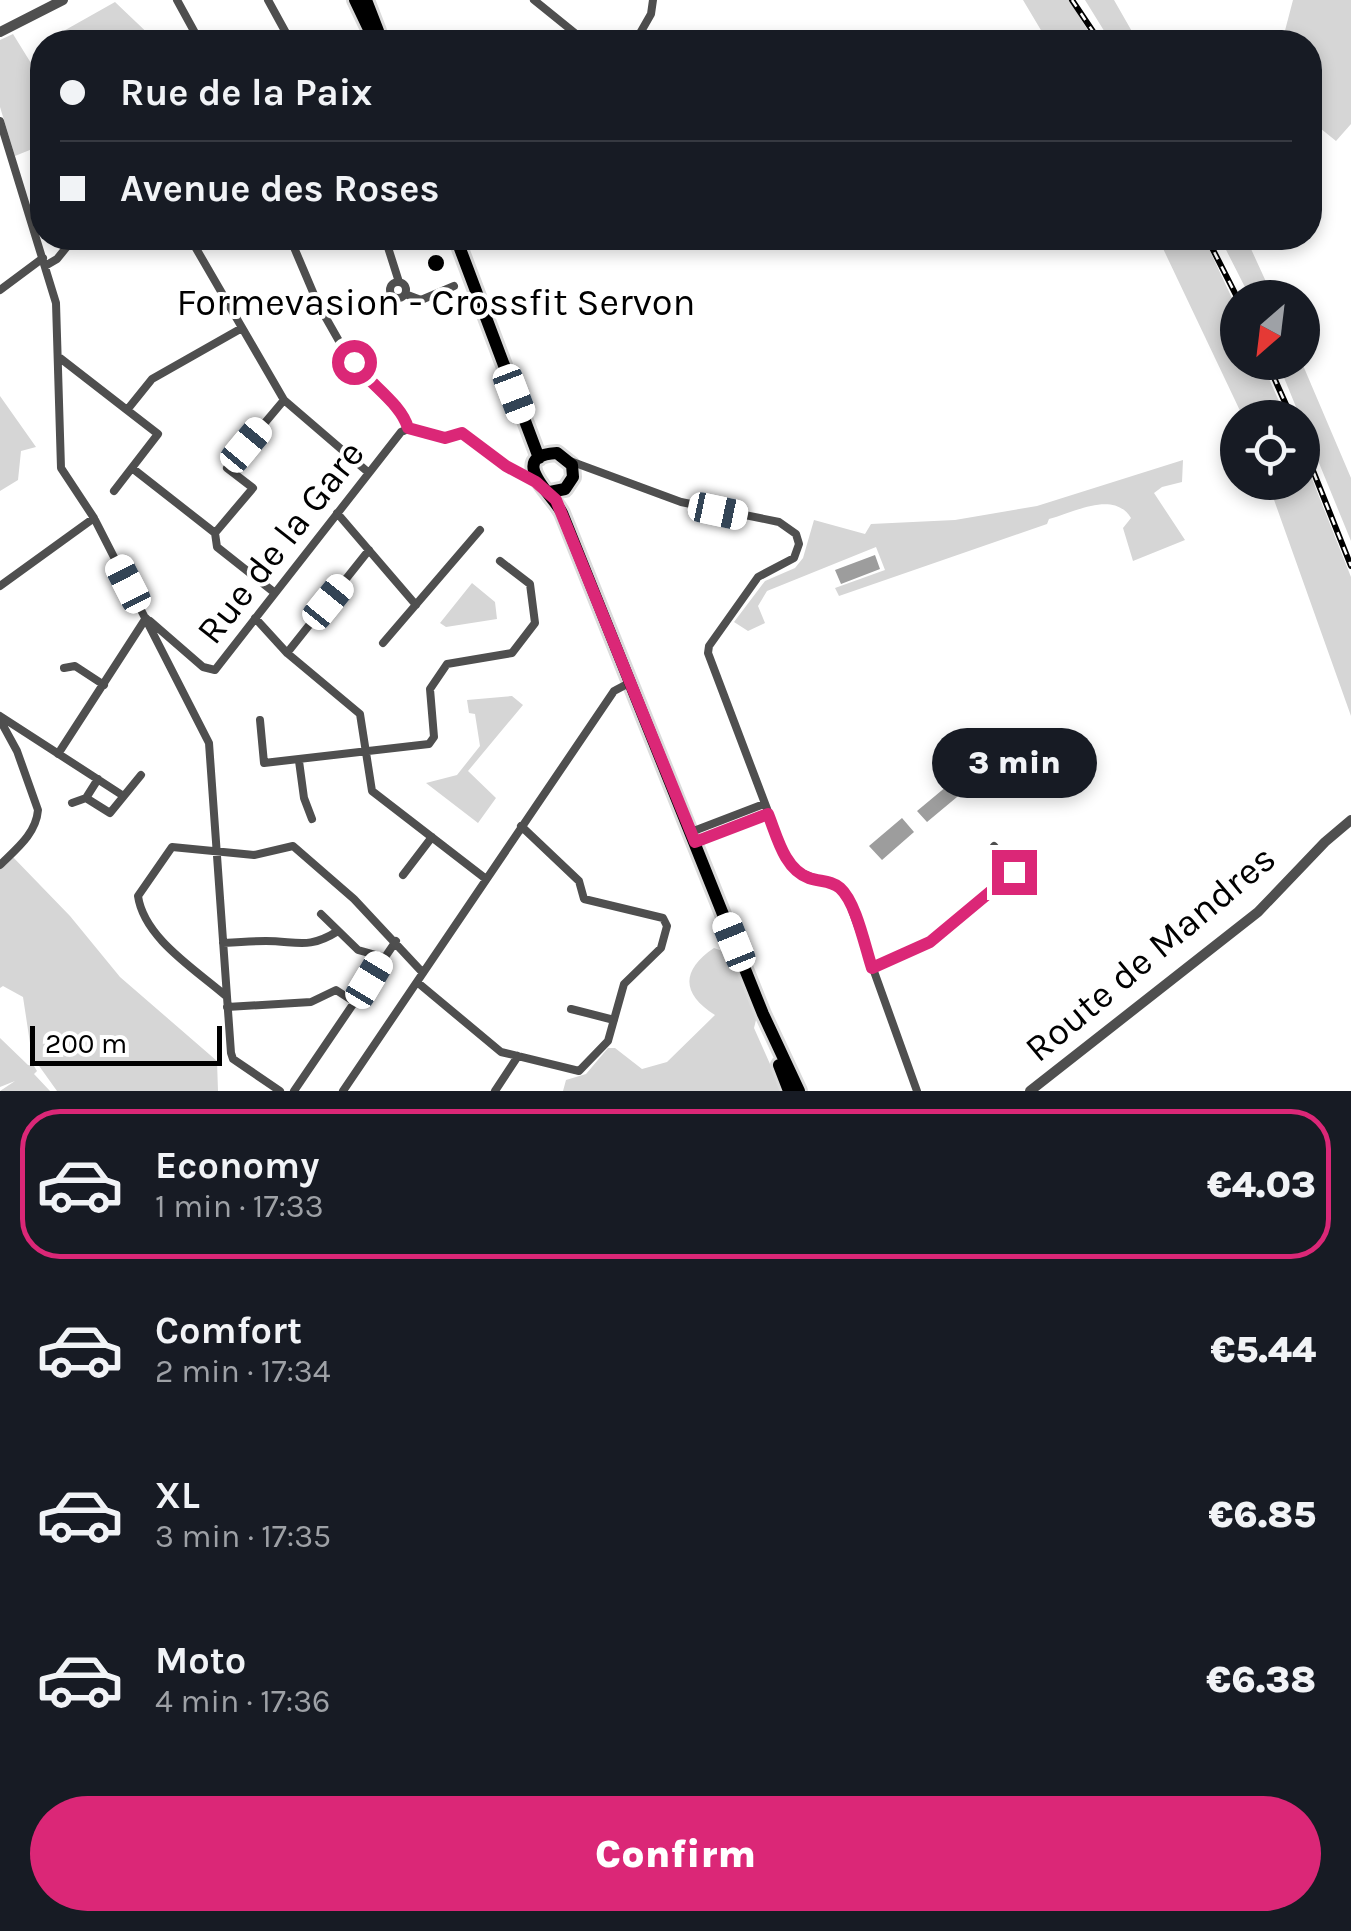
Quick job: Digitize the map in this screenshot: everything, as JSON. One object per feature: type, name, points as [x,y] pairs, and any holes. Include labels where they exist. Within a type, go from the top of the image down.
[{"type":"main road","points":[[355,0],[369,30]]},
{"type":"main road","points":[[366,0],[378,30]]},
{"type":"main road","points":[[461,250],[536,436],[541,459],[536,482],[550,492],[603,611]]},
{"type":"main road","points":[[541,459],[564,455],[570,461],[566,511],[763,1014],[789,1091]]},
{"type":"main road","points":[[550,492],[569,483]]},
{"type":"main road","points":[[763,1014],[799,1091]]},
{"type":"street","points":[[0,32],[63,0]]},
{"type":"street","points":[[176,0],[193,30]]},
{"type":"street","points":[[268,0],[284,30]]},
{"type":"street","points":[[534,0],[571,30]]},
{"type":"street","points":[[641,30],[651,14],[653,0]]},
{"type":"street","points":[[0,121],[30,217]]},
{"type":"street","points":[[40,250],[56,303],[61,468],[94,518],[209,743],[233,1059],[280,1091]]},
{"type":"street","points":[[0,290],[57,258],[64,250]]},
{"type":"street","points":[[197,250],[284,400],[369,473]]},
{"type":"street","points":[[295,250],[339,341],[366,378],[404,416],[408,428],[445,438],[462,433],[536,482]]},
{"type":"street","points":[[390,250],[406,294]]},
{"type":"street","points":[[399,282],[392,284],[391,294],[398,298],[406,294],[420,300],[454,286]]},
{"type":"street","points":[[128,410],[152,379],[242,328]]},
{"type":"street","points":[[60,358],[158,434],[114,491]]},
{"type":"street","points":[[275,593],[217,546],[216,533],[252,488],[227,468],[284,400]]},
{"type":"street","name":"Rue de la Gare","points":[[146,618],[211,672],[408,428]]},
{"type":"street","points":[[516,472],[541,459]]},
{"type":"street","points":[[570,461],[681,502],[779,522],[796,534],[799,544],[794,558],[758,577],[709,646],[713,668],[786,859],[806,878],[832,882],[848,899],[916,1091]]},
{"type":"street","points":[[132,468],[216,533]]},
{"type":"street","points":[[569,483],[592,468]]},
{"type":"street","points":[[337,513],[416,605]]},
{"type":"street","points":[[0,586],[94,518]]},
{"type":"street","points":[[383,644],[480,530]]},
{"type":"street","points":[[287,653],[369,550]]},
{"type":"street","points":[[260,720],[264,763],[429,744],[434,737],[430,689],[446,664],[512,654],[535,623],[530,584],[500,561]]},
{"type":"street","points":[[58,754],[146,618]]},
{"type":"street","points":[[256,618],[287,653],[360,714],[372,791],[486,879]]},
{"type":"street","points":[[64,668],[76,666],[104,685]]},
{"type":"street","points":[[343,1091],[614,691],[631,682]]},
{"type":"street","points":[[0,718],[122,794]]},
{"type":"street","points":[[0,718],[38,810],[38,820],[28,836],[0,865]]},
{"type":"street","points":[[299,761],[304,798],[312,818]]},
{"type":"street","points":[[86,798],[110,813],[141,775]]},
{"type":"street","points":[[72,803],[86,798],[98,780]]},
{"type":"street","points":[[693,837],[766,809]]},
{"type":"street","name":"Route de Mandres","points":[[1030,1091],[1258,912],[1351,820]]},
{"type":"street","points":[[417,982],[501,1052],[579,1071],[608,1041],[624,984],[661,948],[667,926],[663,918],[584,899],[579,881],[521,826]]},
{"type":"street","points":[[403,876],[432,837]]},
{"type":"street","points":[[226,996],[161,938],[140,913],[138,896],[172,847],[254,855],[294,846],[354,898],[423,973]]},
{"type":"street","points":[[872,968],[930,942],[1014,872],[994,846]]},
{"type":"street","points":[[321,914],[358,950],[383,957]]},
{"type":"street","points":[[223,943],[319,944],[338,932]]},
{"type":"street","points":[[294,1091],[396,941]]},
{"type":"street","points":[[227,1008],[312,1002],[336,990],[356,1003]]},
{"type":"street","points":[[571,1009],[614,1020]]},
{"type":"street","points":[[495,1091],[518,1056]]},
{"type":"shaded area","points":[[1023,0],[1069,0],[1088,30],[1041,30]]},
{"type":"shaded area","points":[[1085,0],[1114,0],[1131,30],[1104,30]]},
{"type":"shaded area","points":[[1293,0],[1351,0],[1351,124],[1336,141],[1322,130],[1322,30],[1285,30]]},
{"type":"shaded area","points":[[115,2],[144,30],[65,30]]},
{"type":"shaded area","points":[[13,34],[30,62],[30,150],[15,156],[0,107],[0,40]]},
{"type":"shaded area","points":[[1164,250],[1210,250],[1224,280],[1220,280],[1220,369]]},
{"type":"shaded area","points":[[1226,250],[1251,250],[1265,280],[1241,280]]},
{"type":"shaded area","points":[[1225,380],[1270,380],[1278,400],[1235,400]]},
{"type":"shaded area","points":[[1285,380],[1309,380],[1318,400],[1293,400]]},
{"type":"shaded area","points":[[0,396],[36,447],[21,451],[18,480],[0,491]]},
{"type":"shaded area","points":[[1320,405],[1351,478],[1351,541],[1320,465]]},
{"type":"shaded area","points":[[1183,460],[1182,482],[1154,493],[1185,540],[1133,561],[1123,528],[1131,518],[1115,505],[1093,505],[839,596],[835,588],[885,570],[876,547],[767,591],[758,606],[765,623],[748,631],[734,622],[765,581],[795,568],[803,558],[814,520],[865,534],[871,524],[955,520],[1037,506]]},
{"type":"shaded area","points":[[1320,499],[1351,577],[1351,716],[1274,500]]},
{"type":"shaded area","points":[[875,555],[880,569],[841,584],[835,570]]},
{"type":"shaded area","points":[[472,583],[495,602],[497,619],[446,627],[440,623]]},
{"type":"shaded area","points":[[512,696],[523,705],[468,771],[496,798],[478,823],[426,783],[457,775],[480,746],[475,714],[469,713],[467,700]]},
{"type":"shaded area","points":[[965,771],[975,782],[927,822],[917,811]]},
{"type":"shaded area","points":[[902,818],[914,832],[882,860],[869,846]]},
{"type":"shaded area","points":[[10,854],[70,916],[120,977],[217,1061],[218,1091],[57,1091],[32,1056],[23,997],[0,988],[0,865]]},
{"type":"shaded area","points":[[714,948],[725,952],[730,962],[738,960],[759,1008],[754,1028],[782,1091],[563,1091],[566,1080],[586,1074],[608,1048],[615,1048],[642,1069],[667,1062],[715,1015],[696,999],[689,982],[695,965]]},
{"type":"shaded area","points":[[0,1038],[28,1065],[34,1066],[34,1074],[50,1091],[0,1091],[15,1081],[0,1087]]},
{"type":"railway","points":[[1072,0],[1092,30]]},
{"type":"railway","points":[[1213,250],[1228,280]]},
{"type":"railway","points":[[1275,380],[1284,400]]},
{"type":"railway","points":[[1320,488],[1351,566]]},
{"type":"place","name":"Formevasion - Crossfit Servon","points":[[436,263]]},
{"type":"route","points":[[354,362],[404,416],[408,428],[445,438],[462,433],[506,466],[536,482],[556,500],[695,842],[768,814],[786,859],[795,870],[806,878],[832,882],[841,888],[872,968],[930,942],[1014,872]]}]
